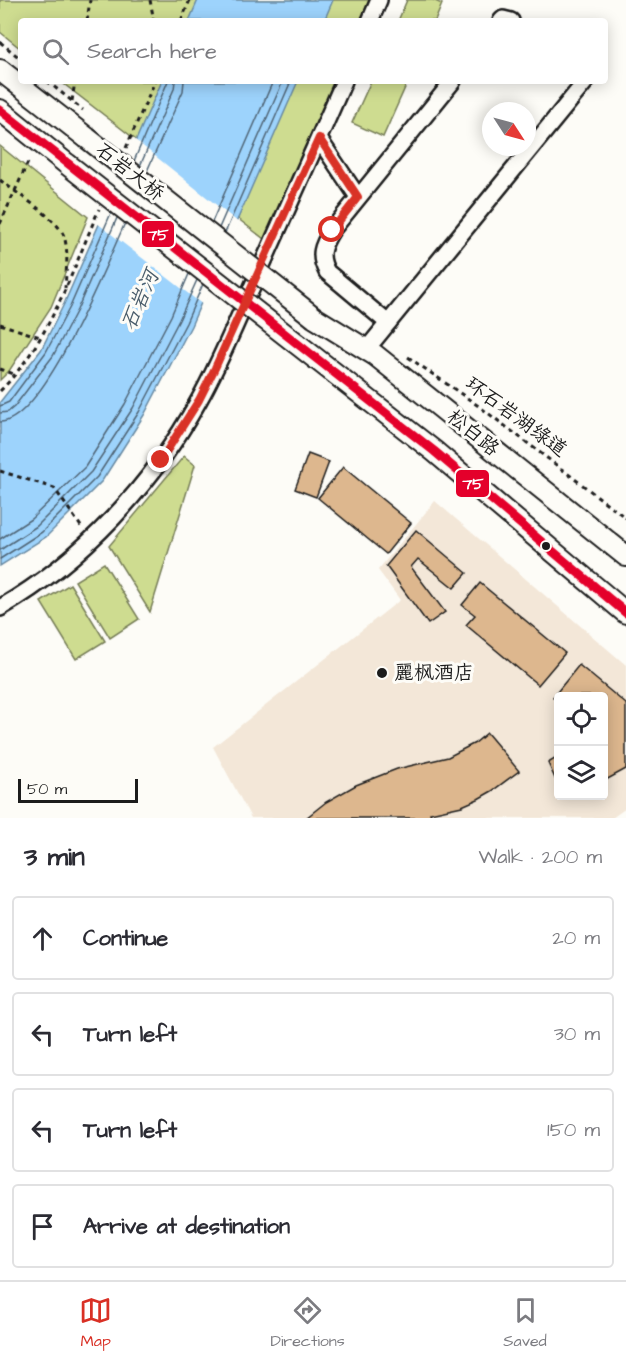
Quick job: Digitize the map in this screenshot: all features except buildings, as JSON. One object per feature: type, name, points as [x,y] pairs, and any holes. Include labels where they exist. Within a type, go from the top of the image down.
[{"type":"main road","name":"石岩大桥","points":[[0,70],[315,318]]},
{"type":"main road","name":"石岩大桥","points":[[0,110],[296,343]]},
{"type":"main road","name":"松白路","points":[[315,318],[366,350],[626,555]]},
{"type":"main road","name":"松白路","points":[[296,343],[425,445],[626,613]]},
{"type":"lane","points":[[371,18],[379,0]]},
{"type":"lane","points":[[0,608],[38,583],[90,540],[124,506],[161,460],[199,400],[343,84]]},
{"type":"lane","points":[[388,323],[327,272],[322,262],[323,244],[358,197],[451,84]]},
{"type":"lane","points":[[366,350],[584,84]]},
{"type":"lane","points":[[319,138],[358,197]]},
{"type":"path","points":[[87,18],[90,0]]},
{"type":"path","points":[[150,0],[153,18]]},
{"type":"path","points":[[182,18],[190,0]]},
{"type":"path","points":[[0,42],[18,57]]},
{"type":"path","points":[[51,84],[78,106]]},
{"type":"path","points":[[72,101],[75,84]]},
{"type":"path","points":[[122,158],[154,84]]},
{"type":"path","points":[[0,224],[29,160]]},
{"type":"path","points":[[0,180],[57,224],[67,251],[65,289]]},
{"type":"path","points":[[0,391],[40,337],[57,309],[103,201]]},
{"type":"path","points":[[0,324],[40,337]]},
{"type":"path","name":"环石岩湖绿道","points":[[405,355],[480,407],[626,518]]},
{"type":"path","points":[[0,369],[14,374]]},
{"type":"path","points":[[0,471],[54,488],[90,540]]},
{"type":"shaded area","points":[[435,501],[626,665],[626,808],[612,818],[251,818],[213,747],[400,600],[378,570]]},
{"type":"green space","points":[[0,0],[370,0],[362,18],[18,18],[18,47],[0,32]]},
{"type":"green space","points":[[407,0],[433,0],[442,4],[436,18],[399,18]]},
{"type":"green space","points":[[64,84],[335,84],[268,242]]},
{"type":"green space","points":[[370,84],[407,84],[383,137],[352,123]]},
{"type":"green space","points":[[0,146],[88,217],[51,307],[9,371],[0,380]]},
{"type":"green space","points":[[184,456],[195,465],[150,612],[109,546]]},
{"type":"green space","points":[[104,563],[139,619],[110,638],[75,581]]},
{"type":"green space","points":[[70,584],[105,641],[76,659],[41,602]]},
{"type":"water","points":[[198,0],[333,0],[325,18],[190,18]]},
{"type":"water","name":"石岩河","points":[[161,84],[297,84],[191,326],[144,415],[102,481],[46,537],[0,566],[0,402],[41,350],[64,304]]},
{"type":"pier","points":[[134,139],[239,223],[203,305],[97,223]]},
{"type":"transit line","name":"75","points":[[0,110],[434,451],[626,613]]},
{"type":"place","name":"麗枫酒店","points":[[382,673]]},
{"type":"route","points":[[161,460],[199,400],[215,368],[319,138],[358,197],[332,230]]}]
